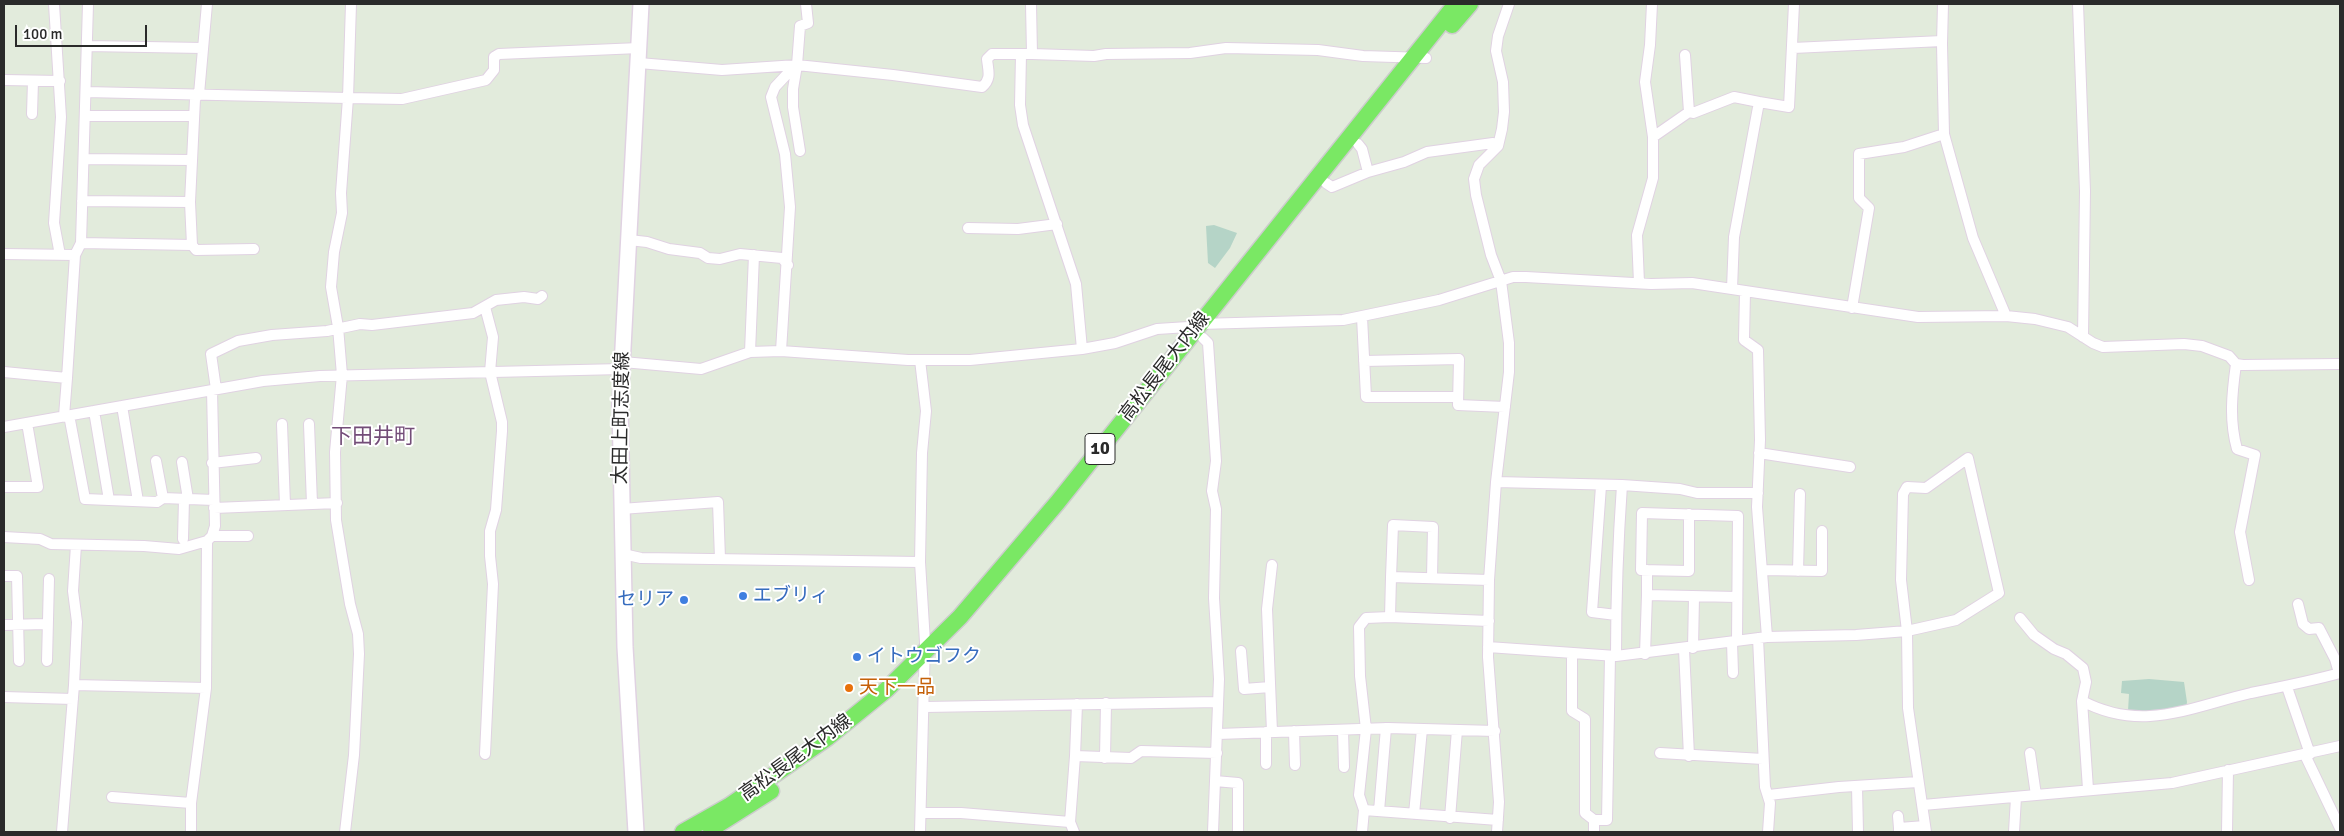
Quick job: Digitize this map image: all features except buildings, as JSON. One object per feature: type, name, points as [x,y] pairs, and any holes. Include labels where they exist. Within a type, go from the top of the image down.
[{"type":"main road","name":"太田上町志度線","points":[[636,832],[623,554],[620,405],[641,4]]},
{"type":"main road","name":"高松長尾大内線","points":[[705,832],[734,816],[833,747],[925,661],[990,584],[1047,524],[1358,144],[1456,4]]},
{"type":"main road","name":"高松長尾大内線","points":[[1206,329],[1419,58],[1470,4]]},
{"type":"main road","name":"高松長尾大内線","points":[[683,832],[729,806],[827,738],[925,661]]},
{"type":"street","points":[[54,4],[61,117],[54,223],[60,255]]},
{"type":"street","points":[[88,4],[81,243],[75,255],[66,416],[85,499],[157,502],[163,498],[186,499],[214,504],[285,505],[337,503]]},
{"type":"street","points":[[207,4],[199,94],[195,99],[190,202],[192,245],[196,250],[254,249]]},
{"type":"street","points":[[345,832],[354,755],[359,654],[358,634],[353,622],[340,550],[335,452],[342,375],[338,327],[331,287],[334,252],[342,213],[341,193],[348,98],[351,4]]},
{"type":"street","points":[[800,151],[793,107],[793,89],[800,26],[808,23],[806,4]]},
{"type":"street","points":[[1031,4],[1020,105],[1023,124],[1076,284],[1082,350]]},
{"type":"street","points":[[1497,832],[1499,802],[1488,647],[1489,580],[1496,482],[1509,372],[1509,343],[1501,281],[1491,255],[1476,195],[1474,179],[1479,165],[1498,146],[1504,112],[1503,82],[1496,51],[1498,36],[1509,4]]},
{"type":"street","points":[[1639,283],[1637,235],[1653,178],[1653,137],[1645,82],[1650,45],[1652,4]]},
{"type":"street","points":[[1653,137],[1689,112],[1693,113],[1734,97],[1789,107],[1794,4]]},
{"type":"street","points":[[1943,4],[1944,134],[1973,238],[2006,316]]},
{"type":"street","points":[[2078,4],[2085,191],[2083,338]]},
{"type":"street","points":[[1793,48],[1942,41]]},
{"type":"street","points":[[87,46],[203,48]]},
{"type":"street","points":[[86,92],[402,99],[486,80],[494,70],[494,57],[499,54],[639,56],[722,70],[794,68],[893,75],[982,87],[987,83],[989,77],[989,56],[1027,54],[1094,56],[1106,54],[1190,53],[1226,48],[1318,50],[1363,56],[1419,58]]},
{"type":"street","points":[[1685,55],[1689,112]]},
{"type":"street","points":[[781,351],[788,265],[790,207],[788,178],[781,135],[771,97],[775,87],[794,68]]},
{"type":"street","points":[[4,85],[4,80],[60,82]]},
{"type":"street","points":[[32,114],[33,81]]},
{"type":"street","points":[[1732,289],[1734,238],[1759,102]]},
{"type":"street","points":[[85,116],[194,116]]},
{"type":"street","points":[[1852,308],[1869,208],[1859,198],[1859,154],[1904,147],[1944,134]]},
{"type":"street","points":[[1326,183],[1332,187],[1368,172],[1404,162],[1427,152],[1493,143],[1498,146]]},
{"type":"street","points":[[1358,144],[1362,149],[1368,172]]},
{"type":"street","points":[[84,159],[192,160]]},
{"type":"street","points":[[82,200],[190,202]]},
{"type":"street","points":[[968,228],[1018,229],[1056,224]]},
{"type":"street","points":[[629,240],[647,242],[669,249],[700,253],[708,258],[720,259],[740,254],[782,258],[788,265]]},
{"type":"street","points":[[81,243],[192,245]]},
{"type":"street","points":[[4,254],[75,255]]},
{"type":"street","points":[[750,352],[754,255]]},
{"type":"street","points":[[4,427],[263,381],[342,375],[490,372],[622,365],[700,368],[750,352],[781,351],[920,360],[970,360],[1082,350],[1115,343],[1157,329],[1188,327],[1206,329],[1344,320],[1362,317],[1439,300],[1513,277],[1526,276],[1639,283],[1692,283],[1925,318],[2006,316],[2035,319],[2068,327],[2083,338],[2103,347],[2184,344],[2202,346],[2229,356],[2236,364],[2340,364]]},
{"type":"street","points":[[1745,292],[1744,340],[1758,350],[1758,493],[1762,570],[1763,759],[1765,787],[1769,795],[1768,832]]},
{"type":"street","points":[[190,832],[191,803],[206,688],[209,538],[215,526],[212,462],[214,390],[211,354],[238,341],[272,335],[327,331],[338,327],[360,324],[372,325],[417,321],[473,313],[496,300],[524,297],[538,299],[542,296]]},
{"type":"street","points":[[485,307],[493,337],[490,372],[502,422],[496,510],[490,531],[493,584],[485,754]]},
{"type":"street","points":[[1362,317],[1366,397],[1457,397]]},
{"type":"street","points":[[1206,329],[1208,343],[1207,364],[1216,461],[1212,491],[1216,509],[1214,598],[1219,680],[1213,832]]},
{"type":"street","points":[[1364,361],[1459,359],[1458,405],[1505,407]]},
{"type":"street","points":[[920,360],[926,411],[922,453],[920,562],[925,661],[920,832]]},
{"type":"street","points":[[2236,364],[2232,392],[2233,433],[2237,449],[2254,455],[2240,532],[2249,580]]},
{"type":"street","points":[[4,372],[67,378]]},
{"type":"street","points":[[122,406],[138,501]]},
{"type":"street","points":[[94,411],[109,500]]},
{"type":"street","points":[[4,487],[38,487],[27,422]]},
{"type":"street","points":[[282,424],[285,505]]},
{"type":"street","points":[[309,424],[312,504]]},
{"type":"street","points":[[1759,453],[1850,467]]},
{"type":"street","points":[[212,462],[256,458]]},
{"type":"street","points":[[1488,647],[1613,656],[1646,654],[1763,638],[1856,635],[1907,631],[1956,620],[1999,593],[1968,458],[1926,488],[1907,487],[1903,494],[1901,580],[1907,631],[1908,708],[1926,829],[1899,830],[1898,816]]},
{"type":"street","points":[[156,460],[163,498]]},
{"type":"street","points":[[182,462],[186,499],[183,539]]},
{"type":"street","points":[[1496,482],[1600,486],[1622,485],[1697,492],[1758,493]]},
{"type":"street","points":[[1572,654],[1572,711],[1585,719],[1585,814],[1594,820],[1607,820],[1622,485]]},
{"type":"street","points":[[1600,486],[1592,612],[1616,615]]},
{"type":"street","points":[[1798,571],[1800,494]]},
{"type":"street","points":[[622,509],[718,502],[720,559]]},
{"type":"street","points":[[1689,514],[1689,571],[1641,570],[1642,513],[1689,514],[1738,516],[1734,673]]},
{"type":"street","points":[[1390,618],[1393,525],[1434,527],[1432,578]]},
{"type":"street","points":[[1762,570],[1822,572],[1822,531]]},
{"type":"street","points":[[4,536],[40,539],[51,544],[144,546],[179,549],[209,538],[248,536]]},
{"type":"street","points":[[62,832],[74,685],[77,622],[73,591],[76,545]]},
{"type":"street","points":[[623,554],[641,558],[920,562]]},
{"type":"street","points":[[1266,764],[1270,687],[1267,609],[1272,565]]},
{"type":"street","points":[[1646,654],[1648,570]]},
{"type":"street","points":[[4,576],[17,576],[19,662]]},
{"type":"street","points":[[1391,577],[1489,580]]},
{"type":"street","points":[[47,661],[46,624],[49,619],[49,579]]},
{"type":"street","points":[[1646,595],[1737,597]]},
{"type":"street","points":[[1689,756],[1689,648],[1694,597]]},
{"type":"street","points":[[2082,701],[2096,708],[2130,716],[2153,718],[2340,673],[2319,628],[2309,629],[2303,624],[2298,604]]},
{"type":"street","points":[[1362,832],[1364,810],[1360,795],[1366,729],[1360,676],[1359,627],[1366,618],[1489,621]]},
{"type":"street","points":[[2020,618],[2034,635],[2054,649],[2066,654],[2082,668],[2086,682],[2082,701],[2088,789]]},
{"type":"street","points":[[4,624],[46,624]]},
{"type":"street","points":[[1241,651],[1244,689],[1270,687]]},
{"type":"street","points":[[74,685],[206,688]]},
{"type":"street","points":[[2286,687],[2307,755],[2340,828]]},
{"type":"street","points":[[4,697],[73,699]]},
{"type":"street","points":[[925,707],[1218,702]]},
{"type":"street","points":[[1106,703],[1106,758]]},
{"type":"street","points":[[921,813],[961,813],[1072,827],[1077,704]]},
{"type":"street","points":[[1218,734],[1386,728],[1495,731]]},
{"type":"street","points":[[1379,811],[1386,728]]},
{"type":"street","points":[[1414,814],[1422,729]]},
{"type":"street","points":[[1343,730],[1344,767]]},
{"type":"street","points":[[1450,818],[1457,730]]},
{"type":"street","points":[[1294,731],[1295,765]]},
{"type":"street","points":[[1923,805],[2172,783],[2307,755],[2340,746]]},
{"type":"street","points":[[1075,756],[1132,758],[1141,751],[1216,753]]},
{"type":"street","points":[[1660,753],[1763,759]]},
{"type":"street","points":[[2030,753],[2036,795]]},
{"type":"street","points":[[2227,832],[2228,770]]},
{"type":"street","points":[[1215,781],[1238,783],[1238,832]]},
{"type":"street","points":[[1769,795],[1918,782]]},
{"type":"street","points":[[1857,786],[1858,832]]},
{"type":"street","points":[[112,797],[191,803]]},
{"type":"street","points":[[2014,832],[2016,797]]},
{"type":"street","points":[[1364,810],[1450,818],[1498,820]]},
{"type":"street","points":[[1594,820],[1594,832]]},
{"type":"green space","points":[[1214,225],[1237,233],[1230,248],[1215,268],[1208,263],[1206,226]]},
{"type":"green space","points":[[2149,679],[2184,682],[2186,708],[2153,715],[2128,711],[2129,694],[2121,693],[2122,681]]},
{"type":"place","name":"エブリィ","points":[[743,596]]},
{"type":"place","name":"セリア","points":[[684,600]]},
{"type":"place","name":"イトウゴフク","points":[[857,657]]},
{"type":"place","name":"天下一品","points":[[849,688]]},
{"type":"district","name":"下田井町","points":[[373,437]]}]
